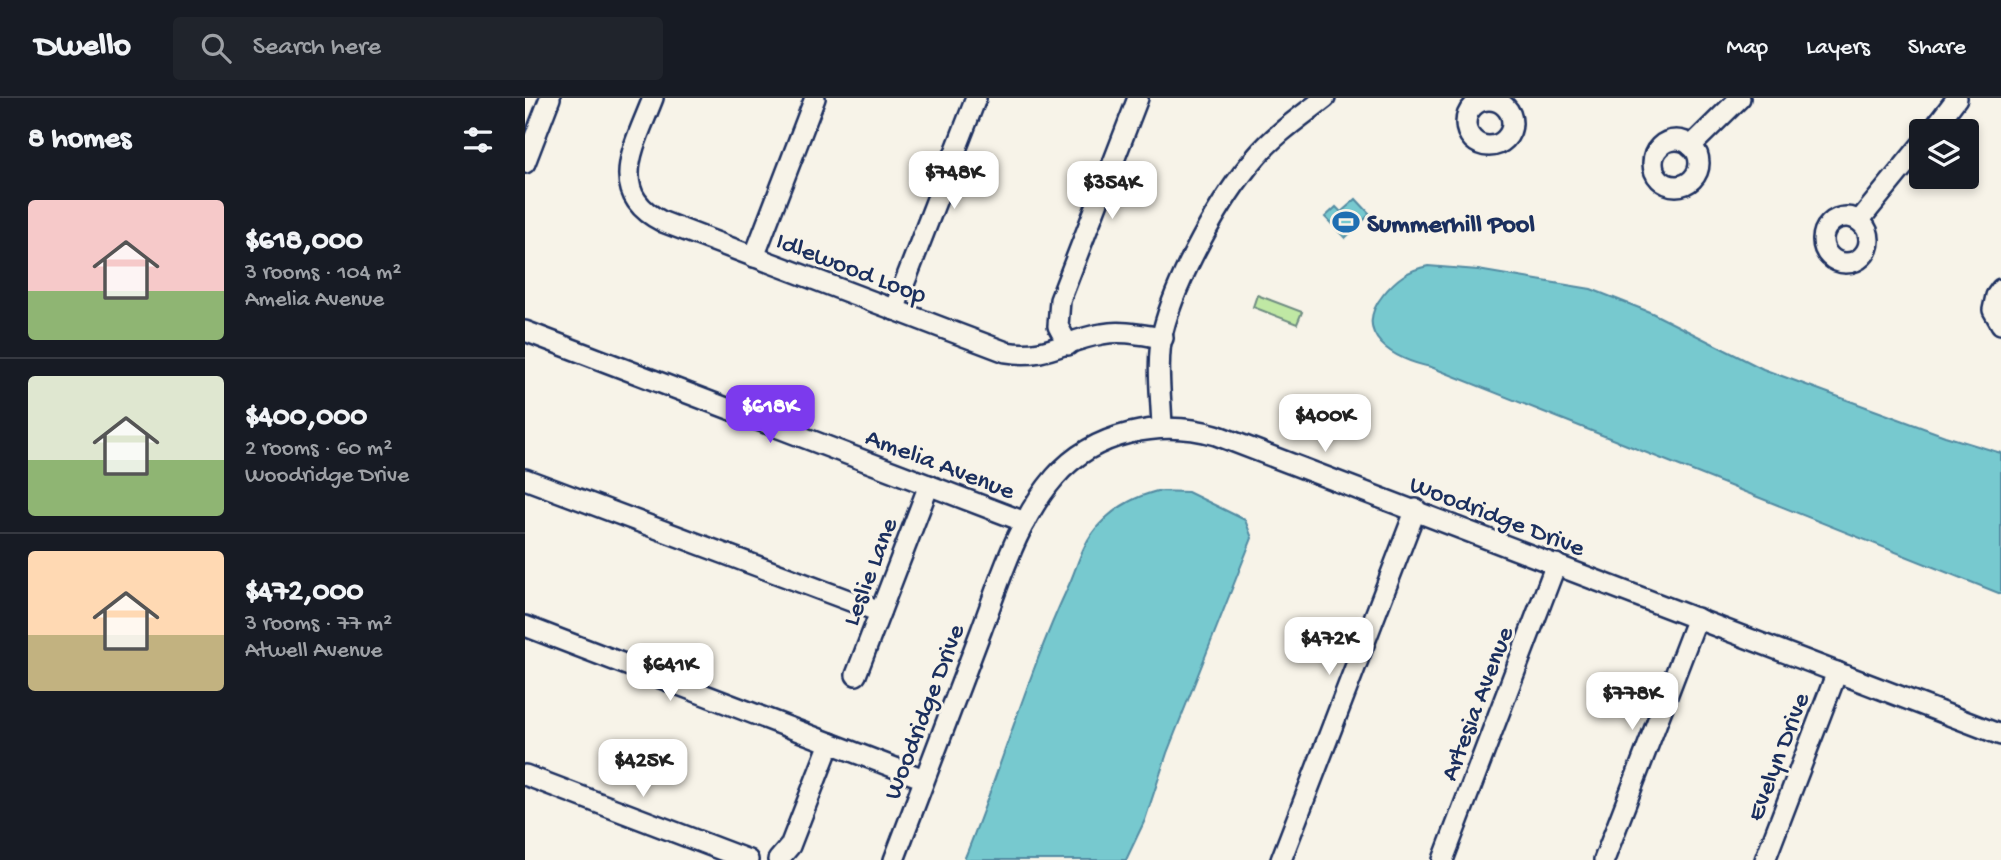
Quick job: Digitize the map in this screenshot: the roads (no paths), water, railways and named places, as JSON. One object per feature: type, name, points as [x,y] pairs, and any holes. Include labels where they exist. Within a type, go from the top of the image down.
[{"type":"street","points":[[525,163],[550,98]]},
{"type":"street","name":"Idlewood Loop","points":[[653,98],[628,170],[633,197],[650,215],[663,222],[1006,352],[1035,354],[1100,334],[1120,332],[1163,338]]},
{"type":"street","points":[[754,257],[815,98]]},
{"type":"street","points":[[894,310],[976,98]]},
{"type":"street","points":[[1067,345],[1058,326],[1060,300],[1138,98]]},
{"type":"street","points":[[1162,427],[1163,338],[1191,264],[1233,186],[1257,155],[1325,98]]},
{"type":"street","points":[[1691,146],[1740,98]]},
{"type":"street","points":[[1942,119],[1957,98]]},
{"type":"street","points":[[1859,221],[1909,160]]},
{"type":"street","points":[[2001,289],[1996,296],[1993,310],[2001,324]]},
{"type":"street","name":"Amelia Avenue","points":[[525,331],[1024,522]]},
{"type":"street","name":"Woodridge Drive","points":[[894,860],[1024,522],[1056,475],[1079,457],[1128,433],[1162,427],[1194,429],[1216,435],[1416,509],[2001,735]]},
{"type":"street","points":[[525,479],[880,612]]},
{"type":"street","name":"Leslie Lane","points":[[856,675],[929,485]]},
{"type":"street","points":[[1280,860],[1416,509]]},
{"type":"street","name":"Artesia Avenue","points":[[1443,860],[1556,564]]},
{"type":"street","points":[[1604,860],[1697,618]]},
{"type":"street","points":[[525,626],[924,779]]},
{"type":"street","name":"Evelyn Drive","points":[[1765,860],[1837,672]]},
{"type":"street","points":[[778,860],[790,846],[830,743]]},
{"type":"street","points":[[525,775],[748,860]]},
{"type":"water","name":"Summerhill Pool","points":[[1356,199],[1370,214],[1345,238],[1325,217],[1336,207],[1341,212]]},
{"type":"water","points":[[1428,266],[1478,270],[1591,289],[1652,313],[1763,369],[1945,436],[2001,453],[2001,594],[1391,352],[1374,334],[1374,309],[1398,280],[1414,270]]},
{"type":"water","points":[[1157,491],[1188,492],[1237,516],[1245,520],[1252,538],[1167,753],[1145,820],[1126,860],[964,860],[1040,654],[1084,547],[1093,532],[1118,508],[1140,496]]},
{"type":"place","name":"Summerhill Pool","points":[[1346,222]]}]
